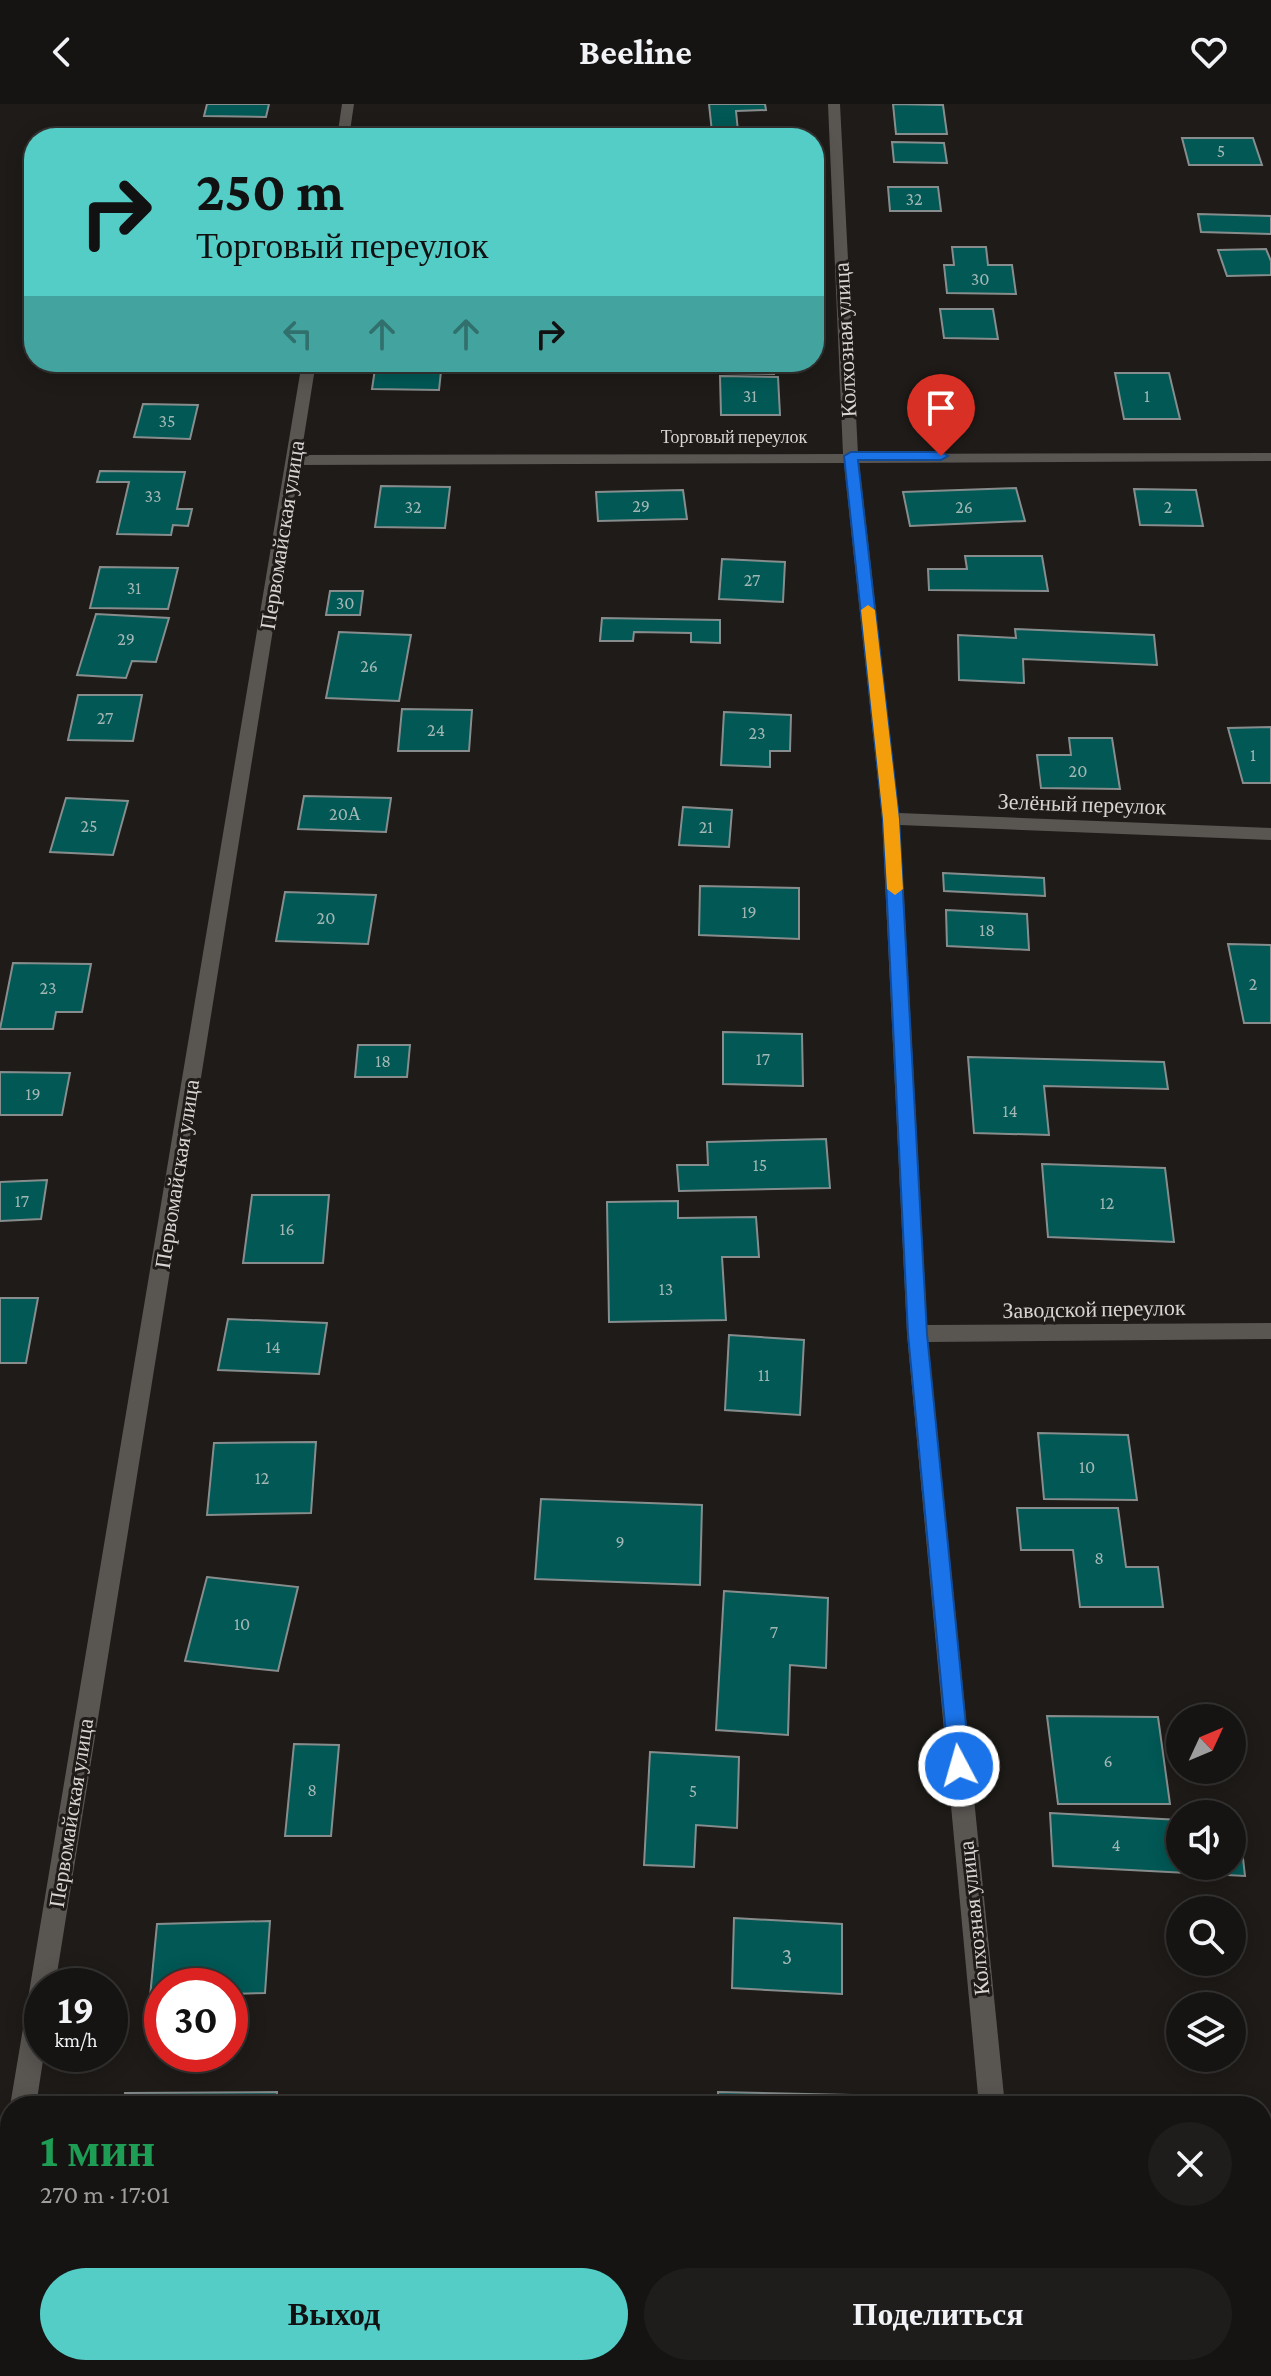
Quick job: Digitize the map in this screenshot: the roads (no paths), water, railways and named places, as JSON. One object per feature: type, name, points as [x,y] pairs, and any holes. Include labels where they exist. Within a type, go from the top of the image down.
[{"type":"street","points":[[344,128],[348,104]]},
{"type":"street","name":"Колхозная улица","points":[[834,104],[851,456],[891,819],[917,1334],[991,2096]]},
{"type":"street","name":"Первомайская улица","points":[[45,1968],[307,372]]},
{"type":"street","name":"Торговый переулок","points":[[294,460],[1271,457]]},
{"type":"street","name":"Зелёный переулок","points":[[891,819],[1271,834]]},
{"type":"street","name":"Заводской переулок","points":[[917,1334],[1271,1331]]},
{"type":"street","name":"Первомайская улица","points":[[25,2096],[29,2072]]}]
